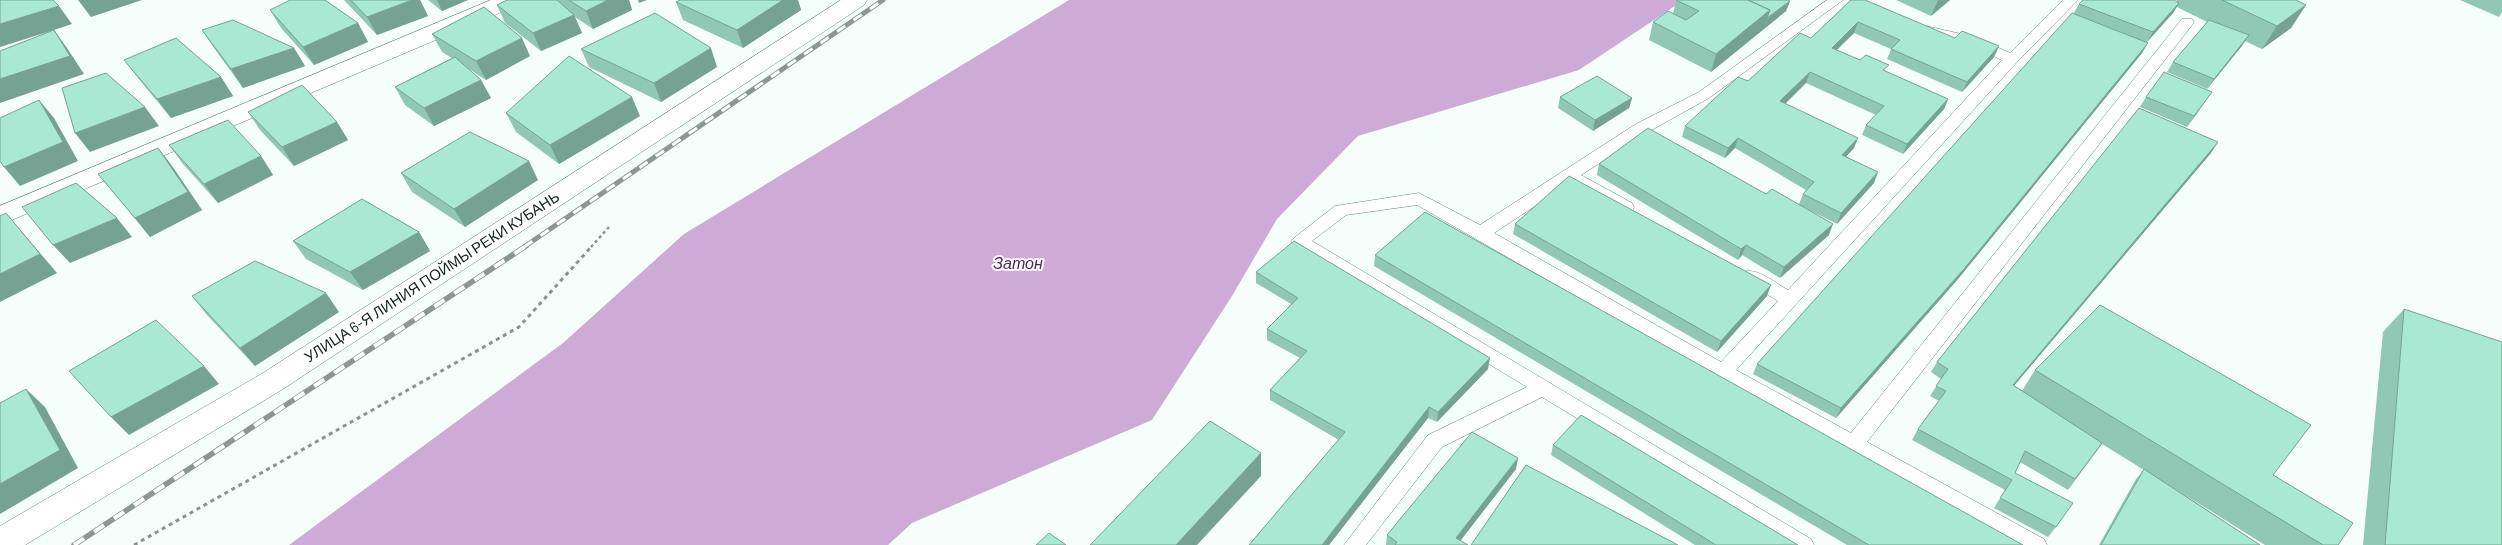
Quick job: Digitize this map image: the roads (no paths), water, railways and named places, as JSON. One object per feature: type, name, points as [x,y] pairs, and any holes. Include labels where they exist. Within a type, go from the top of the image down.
[{"type":"street","points":[[0,216],[510,0]]},
{"type":"street","name":"УЛИЦА 6-Я ЛИНИЯ ПОЙМЫ РЕКИ КУБАНЬ","points":[[0,543],[273,382],[856,0]]},
{"type":"lane","points":[[1481,233],[1642,128],[1704,95],[1836,0]]},
{"type":"lane","points":[[1724,372],[1789,299],[2012,59],[2071,0]]},
{"type":"lane","points":[[1854,444],[2187,22]]},
{"type":"lane","points":[[1914,26],[1970,40],[2012,59]]},
{"type":"lane","points":[[1570,176],[1637,214]]},
{"type":"lane","points":[[1804,545],[1541,389],[1300,242],[1341,210],[1419,199],[1724,372],[2037,545]]},
{"type":"lane","points":[[1730,266],[1789,299]]},
{"type":"lane","points":[[1354,545],[1435,442],[1541,389]]},
{"type":"water","name":"Затон","points":[[1069,0],[1684,0],[1579,70],[1358,136],[1277,219],[1232,296],[1152,420],[912,523],[888,545],[289,545],[563,343],[684,234]]},
{"type":"railway","points":[[524,247],[883,0]]},
{"type":"railway","points":[[74,545],[526,246]]}]
